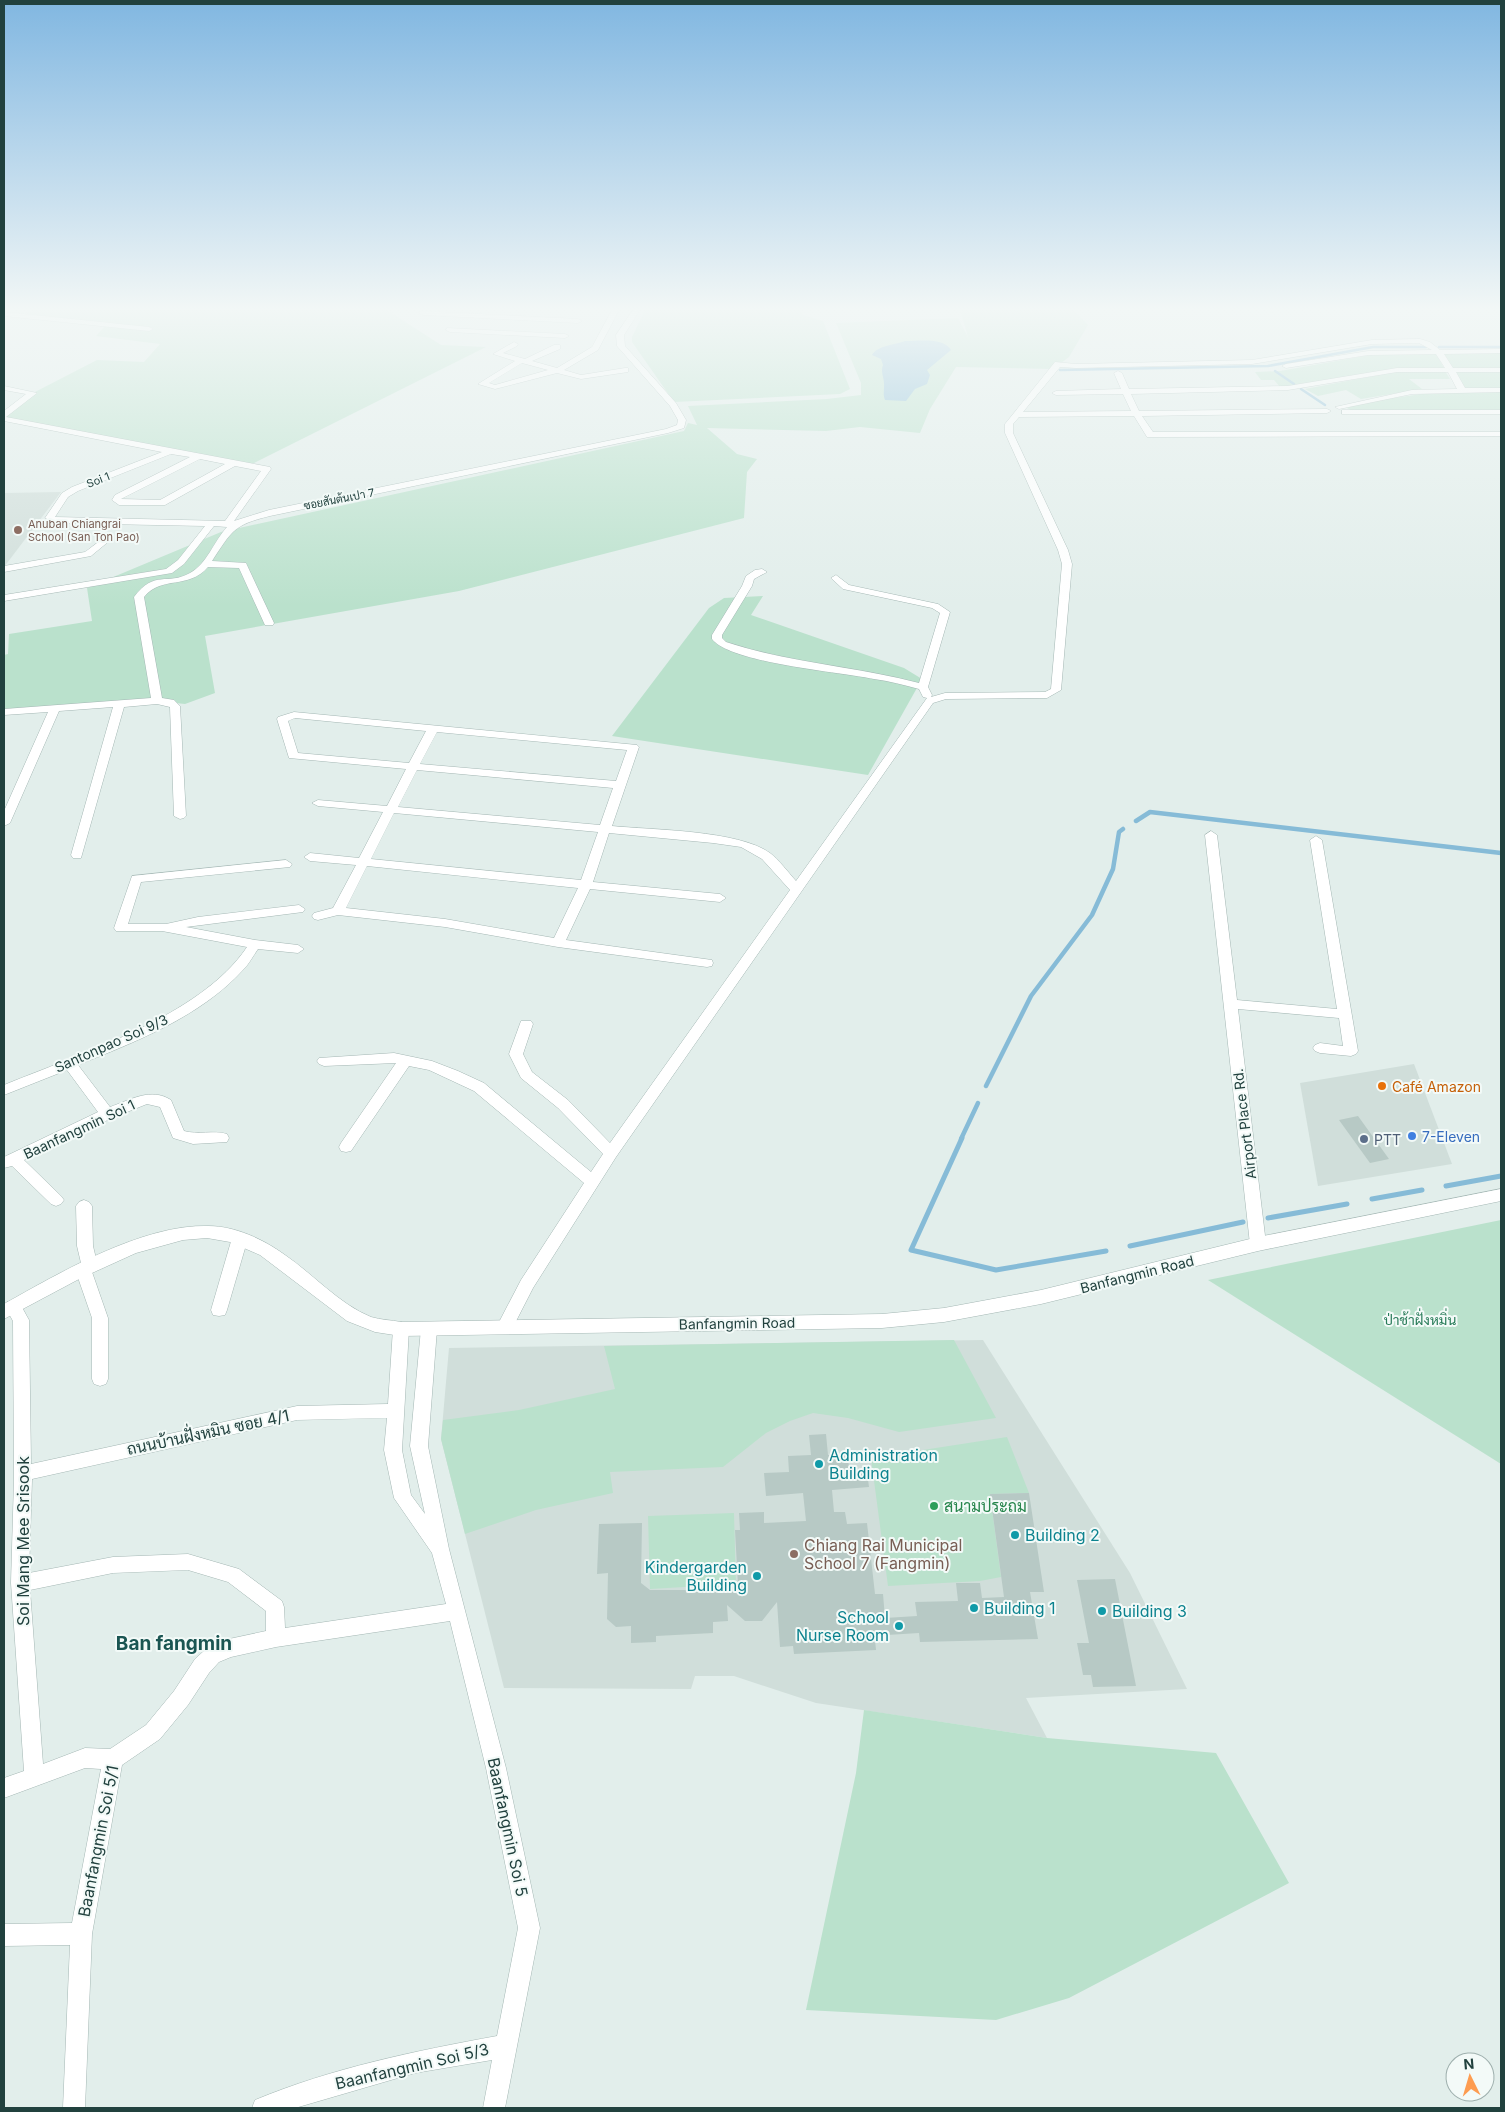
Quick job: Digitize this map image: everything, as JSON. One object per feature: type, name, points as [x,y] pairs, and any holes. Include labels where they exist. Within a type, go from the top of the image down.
[{"type":"street","name":"ซอยสันต้นเปา 7","points":[[231,524],[269,512],[675,429],[681,426],[682,420],[675,409]]},
{"type":"street","points":[[506,1326],[527,1284],[611,1153],[929,701],[945,696],[1047,695],[1056,690],[1067,564],[1064,550],[1009,433],[1009,424],[1021,409]]},
{"type":"street","points":[[1134,409],[1150,435],[1343,419],[1501,412]]},
{"type":"street","points":[[1017,414],[1327,411],[1329,409]]},
{"type":"street","points":[[1332,409],[1343,419],[1501,434]]},
{"type":"street","points":[[1343,419],[1370,409]]},
{"type":"street","points":[[4,420],[263,467],[267,470],[206,564],[194,574],[182,579],[160,581],[146,586],[139,597],[157,701]]},
{"type":"street","name":"Soi 1","points":[[170,451],[162,456],[75,489],[65,495],[50,518],[56,520],[212,522],[231,524]]},
{"type":"street","points":[[199,456],[118,497],[116,500],[140,504],[162,504],[236,462]]},
{"type":"street","points":[[4,598],[169,572],[181,562],[212,522]]},
{"type":"street","points":[[4,569],[88,554],[105,540]]},
{"type":"street","points":[[206,564],[242,565],[269,623]]},
{"type":"street","points":[[762,572],[755,573],[749,578],[747,586],[717,635],[717,639],[722,644],[775,659],[896,679],[923,687]]},
{"type":"street","points":[[836,578],[846,587],[936,606],[945,612],[923,687],[929,701]]},
{"type":"street","points":[[4,712],[157,701],[170,702],[175,706],[180,816]]},
{"type":"street","points":[[78,855],[119,705]]},
{"type":"street","points":[[4,823],[55,709]]},
{"type":"street","points":[[558,943],[586,884],[604,830],[620,785],[633,747],[294,715],[282,719],[293,756],[620,785]]},
{"type":"street","points":[[338,911],[433,728]]},
{"type":"street","points":[[318,803],[713,839],[744,844],[766,856],[797,890]]},
{"type":"street","name":"Airport Place Rd.","points":[[1211,836],[1258,1244]]},
{"type":"street","points":[[1316,840],[1351,1050],[1320,1048]]},
{"type":"street","points":[[310,857],[720,898]]},
{"type":"street","points":[[286,864],[136,879],[120,928],[162,928],[255,944],[298,949]]},
{"type":"street","points":[[162,928],[198,920],[300,909]]},
{"type":"street","points":[[318,916],[338,911],[445,923],[558,943],[707,963]]},
{"type":"street","name":"Santonpao Soi 9/3","points":[[4,1090],[144,1031],[206,996],[238,968],[255,944]]},
{"type":"street","points":[[1229,1004],[1344,1014]]},
{"type":"street","points":[[526,1024],[516,1054],[526,1075],[563,1104],[611,1153]]},
{"type":"street","points":[[324,1062],[381,1057],[432,1066],[479,1087],[593,1182]]},
{"type":"street","points":[[346,1147],[406,1060]]},
{"type":"street","points":[[69,1063],[107,1114]]},
{"type":"street","name":"Baanfangmin Soi 1","points":[[9,1161],[107,1114],[136,1102],[153,1099],[166,1104],[178,1134],[193,1139],[222,1138]]},
{"type":"street","points":[[9,1161],[56,1200]]},
{"type":"street","name":"Banfangmin Road","points":[[8,1310],[86,1268],[138,1246],[178,1234],[208,1232],[240,1238],[267,1252],[297,1272],[324,1296],[349,1313],[373,1324],[401,1328],[882,1321],[944,1316],[1040,1298],[1258,1244],[1501,1195]]},
{"type":"street","points":[[84,1206],[86,1268],[100,1318],[100,1379]]},
{"type":"street","points":[[219,1310],[240,1238]]},
{"type":"street","name":"Soi Mang Mee Srisook","points":[[8,1310],[21,1320],[22,1473],[20,1583],[34,1777]]},
{"type":"street","name":"Baanfangmin Soi 5","points":[[401,1328],[392,1450],[403,1498],[440,1549]]},
{"type":"street","name":"Baanfangmin Soi 5","points":[[429,1328],[418,1446],[440,1549],[496,1768],[528,1928],[494,2108]]},
{"type":"street","name":"ถนนบ้านฝั่งหมิน ซอย 4/1","points":[[22,1473],[297,1413],[395,1411]]},
{"type":"street","points":[[20,1583],[114,1565],[188,1562],[233,1575],[275,1607],[276,1638]]},
{"type":"street","name":"Baanfangmin Soi 5/1","points":[[74,2108],[81,1934],[112,1759],[153,1732],[181,1698],[202,1666],[212,1656],[228,1648],[276,1638],[457,1611]]},
{"type":"street","points":[[4,1788],[85,1758],[112,1759]]},
{"type":"street","points":[[4,1935],[81,1934]]},
{"type":"street","name":"Baanfangmin Soi 5/3","points":[[263,2108],[320,2088],[415,2062],[506,2046]]},
{"type":"shaded area","name":"Anuban Chiangrai School (San Ton Pao)","points":[[61,492],[4,567],[4,493]]},
{"type":"shaded area","points":[[1414,1064],[1452,1164],[1318,1186],[1300,1083]]},
{"type":"shaded area","name":"Chiang Rai Municipal School 7 (Fangmin)","points":[[983,1340],[1130,1573],[1187,1689],[1026,1698],[1047,1738],[816,1703],[734,1676],[695,1676],[691,1689],[504,1688],[441,1439],[449,1348]]},
{"type":"green space","points":[[12,409],[363,409],[250,465],[4,419],[4,415]]},
{"type":"green space","points":[[689,409],[930,409],[920,433],[860,427],[826,431],[707,428],[737,454],[757,459],[747,472],[744,518],[459,591],[205,636],[215,693],[185,704],[157,701],[4,711],[4,655],[8,654],[9,634],[92,621],[87,588],[221,532],[684,431],[688,423],[697,425]]},
{"type":"green space","points":[[1348,409],[1501,409],[1501,411],[1352,411]]},
{"type":"green space","points":[[763,596],[751,615],[904,668],[922,679],[868,775],[612,736],[709,608],[724,598]]},
{"type":"green space","name":"ป่าช้าฝั่งหมิ่น","points":[[1501,1220],[1501,1464],[1208,1280]]},
{"type":"green space","points":[[954,1340],[996,1418],[899,1432],[848,1418],[813,1413],[790,1421],[766,1433],[723,1467],[610,1472],[613,1493],[536,1510],[465,1534],[441,1439],[443,1420],[519,1410],[615,1389],[604,1346]]},
{"type":"green space","name":"สนามประถม","points":[[1007,1437],[1029,1493],[990,1494],[1001,1577],[980,1581],[888,1586],[871,1458]]},
{"type":"green space","points":[[734,1513],[736,1584],[650,1589],[648,1516]]},
{"type":"green space","points":[[864,1710],[1047,1738],[1216,1753],[1289,1883],[1069,1998],[996,2020],[806,2010],[856,1773]]},
{"type":"building","name":"PTT","points":[[1358,1116],[1389,1159],[1370,1163],[1339,1120]]},
{"type":"building","points":[[826,1434],[828,1455],[847,1454],[850,1473],[867,1472],[869,1487],[832,1490],[834,1512],[845,1512],[847,1524],[867,1523],[875,1594],[883,1594],[885,1618],[917,1616],[915,1602],[958,1601],[956,1583],[980,1583],[982,1598],[1004,1597],[990,1494],[1029,1493],[1044,1592],[1030,1592],[1038,1639],[920,1642],[919,1633],[887,1635],[888,1639],[875,1640],[876,1650],[794,1654],[793,1646],[780,1647],[777,1602],[762,1621],[745,1621],[727,1605],[728,1621],[713,1622],[713,1633],[656,1636],[656,1642],[631,1643],[631,1626],[616,1627],[607,1619],[608,1573],[597,1574],[599,1524],[642,1523],[641,1583],[650,1590],[725,1590],[738,1585],[735,1530],[740,1530],[739,1513],[764,1512],[764,1523],[806,1521],[803,1493],[766,1496],[764,1473],[789,1472],[788,1456],[811,1455],[809,1435]]},
{"type":"building","name":"Building 3","points":[[1115,1579],[1136,1686],[1093,1687],[1091,1675],[1083,1675],[1077,1643],[1089,1643],[1077,1580]]},
{"type":"waterway","points":[[1136,821],[1150,812],[1501,853]]},
{"type":"waterway","points":[[986,1086],[1031,996],[1092,915],[1113,869],[1119,832],[1123,829]]},
{"type":"waterway","points":[[961,1139],[978,1103]]},
{"type":"waterway","points":[[962,1138],[911,1250],[996,1270],[1106,1251]]},
{"type":"waterway","points":[[1446,1186],[1501,1176]]},
{"type":"waterway","points":[[1372,1199],[1422,1190]]},
{"type":"waterway","points":[[1268,1218],[1347,1204]]},
{"type":"waterway","points":[[1130,1246],[1243,1222]]},
{"type":"place","name":"Anuban Chiangrai School (San Ton Pao)","points":[[18,530]]},
{"type":"place","name":"Café Amazon","points":[[1382,1086]]},
{"type":"place","name":"7-Eleven","points":[[1412,1136]]},
{"type":"place","name":"PTT","points":[[1364,1139]]},
{"type":"place","name":"Administration Building","points":[[819,1464]]},
{"type":"place","name":"สนามประถม","points":[[934,1506]]},
{"type":"place","name":"Building 2","points":[[1015,1535]]},
{"type":"place","name":"Chiang Rai Municipal School 7 (Fangmin)","points":[[794,1554]]},
{"type":"place","name":"Kindergarden Building","points":[[757,1576]]},
{"type":"place","name":"Building 1","points":[[974,1608]]},
{"type":"place","name":"Building 3","points":[[1102,1611]]},
{"type":"place","name":"School Nurse Room","points":[[899,1626]]},
{"type":"district","name":"Ban fangmin","points":[[174,1643]]}]
